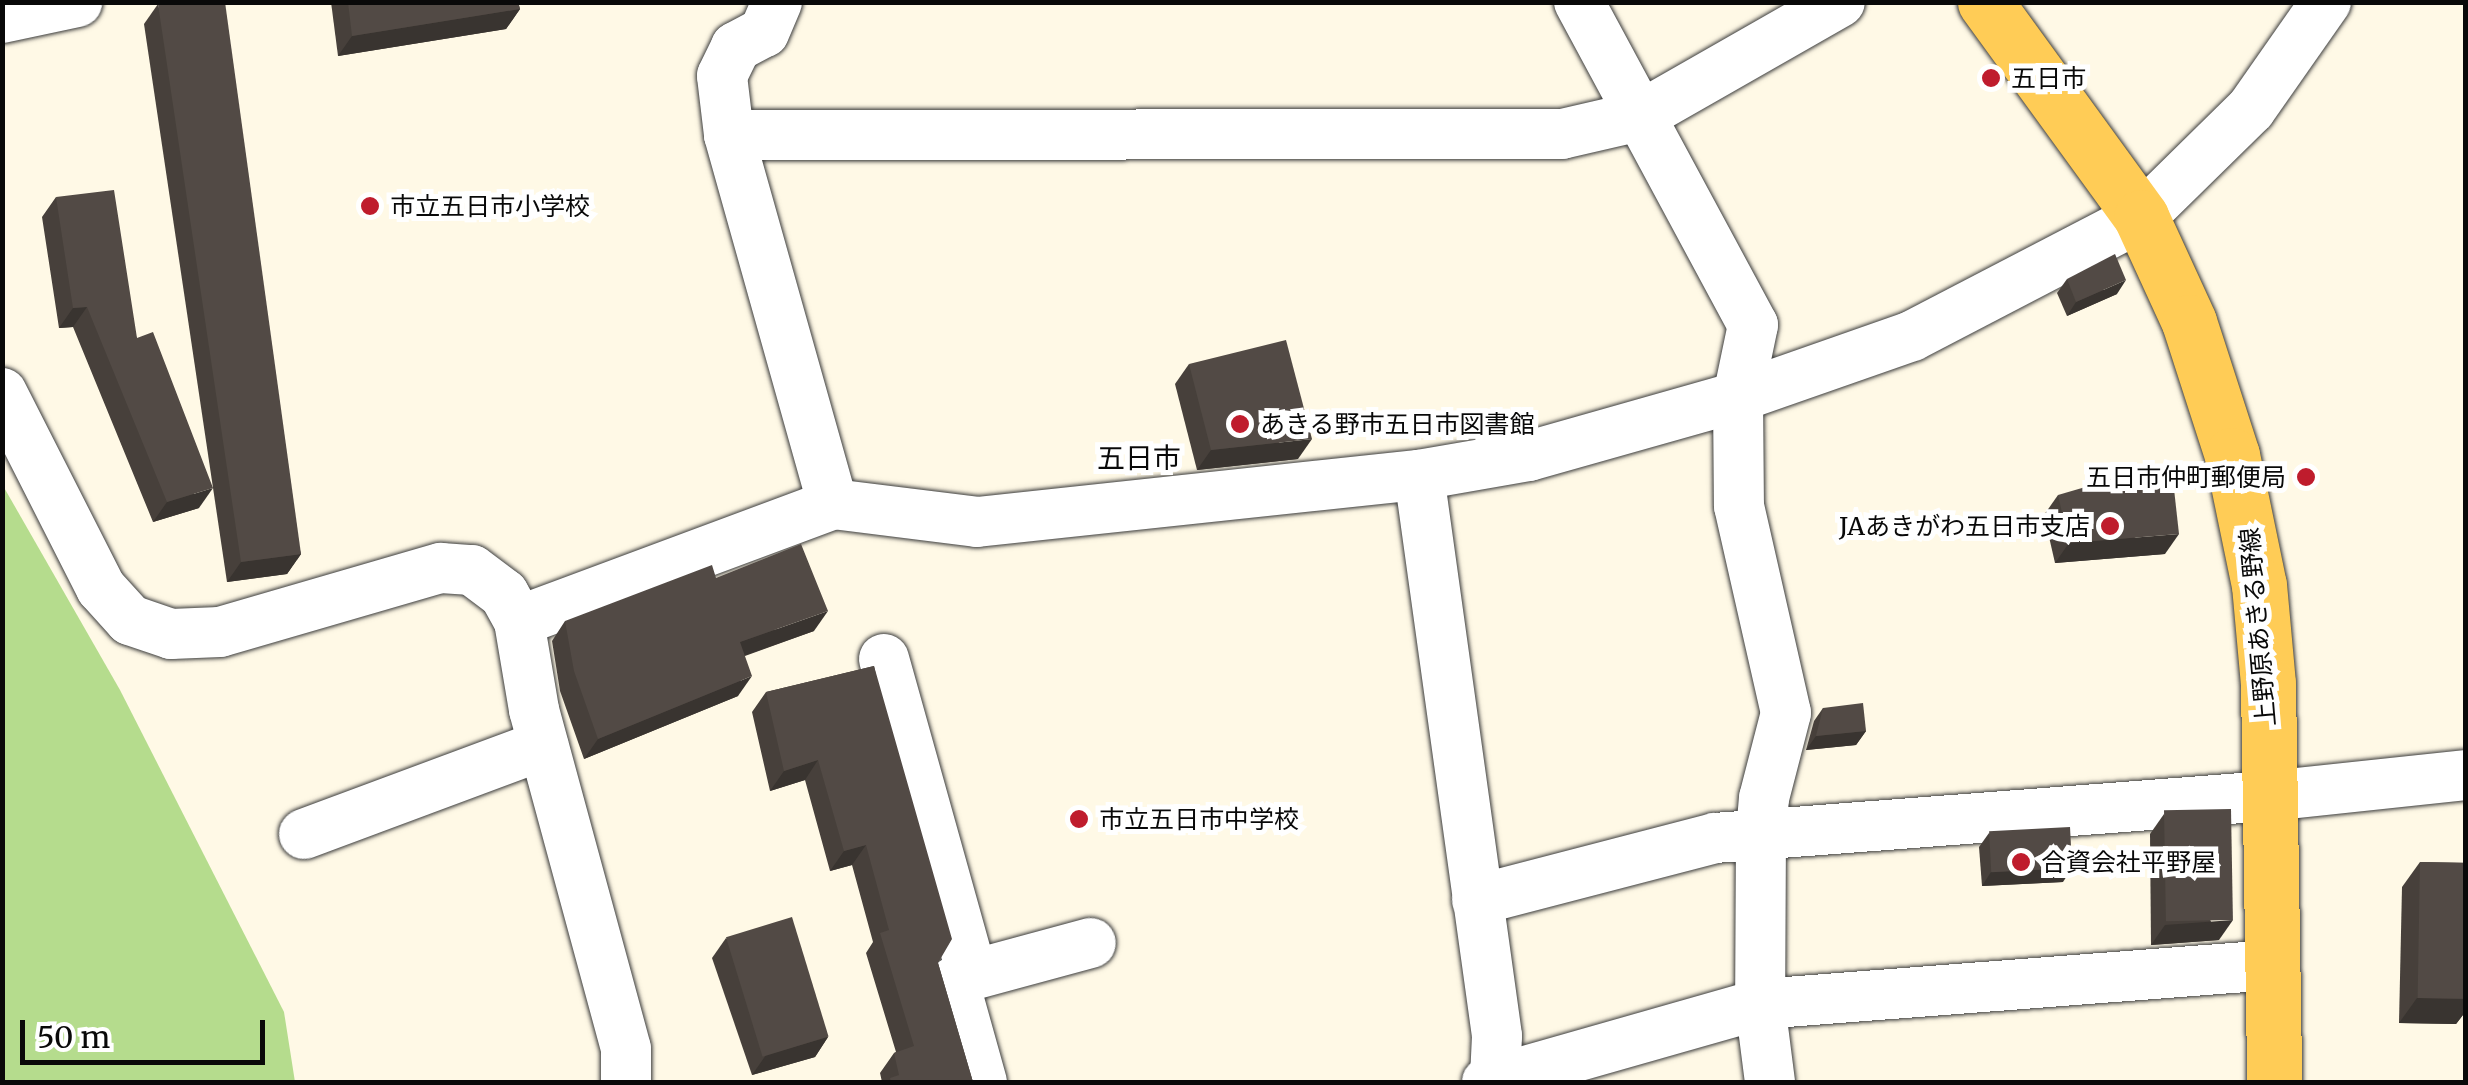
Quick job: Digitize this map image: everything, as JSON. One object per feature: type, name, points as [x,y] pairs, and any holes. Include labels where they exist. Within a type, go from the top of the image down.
[{"type":"main road","name":"上野原あきる野線","points":[[1985,2],[2141,217],[2188,322],[2248,516],[2268,684],[2274,1082]]},
{"type":"street","points":[[2,18],[77,2]]},
{"type":"street","points":[[777,2],[764,32],[736,47],[722,76],[729,135],[833,504]]},
{"type":"street","points":[[1580,2],[1753,325],[1738,397],[1738,506],[1786,713],[1764,798],[1761,833],[1760,1004],[1770,1082]]},
{"type":"street","points":[[729,135],[1562,134],[1640,116],[1840,2]]},
{"type":"street","points":[[519,621],[833,504],[976,522],[1419,475],[1529,456],[1738,397],[1912,336],[2141,217],[2251,109],[2326,2]]},
{"type":"street","points":[[2,393],[101,588],[130,620],[171,634],[220,632],[441,568],[472,570],[504,594],[519,621],[543,745],[626,1049],[626,1082]]},
{"type":"street","points":[[1419,475],[1497,1036],[1491,1080],[1760,1004],[2272,965]]},
{"type":"street","points":[[884,659],[972,974]]},
{"type":"street","points":[[304,834],[543,745]]},
{"type":"street","points":[[1477,900],[1715,838],[2269,796],[2466,775]]},
{"type":"street","points":[[982,1082],[954,982],[1091,943]]},
{"type":"green space","points":[[2,484],[120,690],[284,1012],[295,1082],[3,1082]]},
{"type":"building","points":[[225,2],[301,554],[241,562],[158,4]]},
{"type":"building","points":[[348,2],[518,2],[520,9],[352,36]]},
{"type":"building","points":[[114,190],[137,338],[153,332],[213,488],[167,502],[87,307],[73,308],[56,197]]},
{"type":"building","points":[[2115,254],[2126,280],[2076,302],[2067,279]]},
{"type":"building","points":[[1286,340],[1312,439],[1211,450],[1189,364]]},
{"type":"building","points":[[2171,462],[2179,534],[2069,543],[2058,495]]},
{"type":"building","points":[[801,544],[828,611],[740,642],[752,676],[598,739],[574,671],[565,621],[712,565],[716,578]]},
{"type":"building","points":[[874,666],[952,939],[938,963],[973,1082],[891,1082],[890,1078],[899,1075],[894,1053],[914,1046],[880,933],[889,930],[866,845],[844,851],[818,760],[784,771],[766,692]]},
{"type":"building","points":[[1863,703],[1866,731],[1816,736],[1823,708]]},
{"type":"building","points":[[2231,809],[2233,920],[2166,921],[2164,810]]},
{"type":"building","name":"合資会社平野屋","points":[[2070,827],[2072,868],[1991,872],[1989,831]]},
{"type":"building","points":[[2420,862],[2466,863],[2464,999],[2418,998]]},
{"type":"building","points":[[792,917],[829,1037],[763,1057],[726,937]]},
{"type":"place","name":"五日市","points":[[1991,78]]},
{"type":"place","name":"市立五日市小学校","points":[[370,206]]},
{"type":"place","name":"あきる野市五日市図書館","points":[[1240,424]]},
{"type":"place","name":"五日市仲町郵便局","points":[[2306,477]]},
{"type":"place","name":"JAあきがわ五日市支店","points":[[2110,526]]},
{"type":"place","name":"市立五日市中学校","points":[[1079,819]]},
{"type":"place","name":"合資会社平野屋","points":[[2021,862]]},
{"type":"district","name":"五日市","points":[[1139,458]]}]
